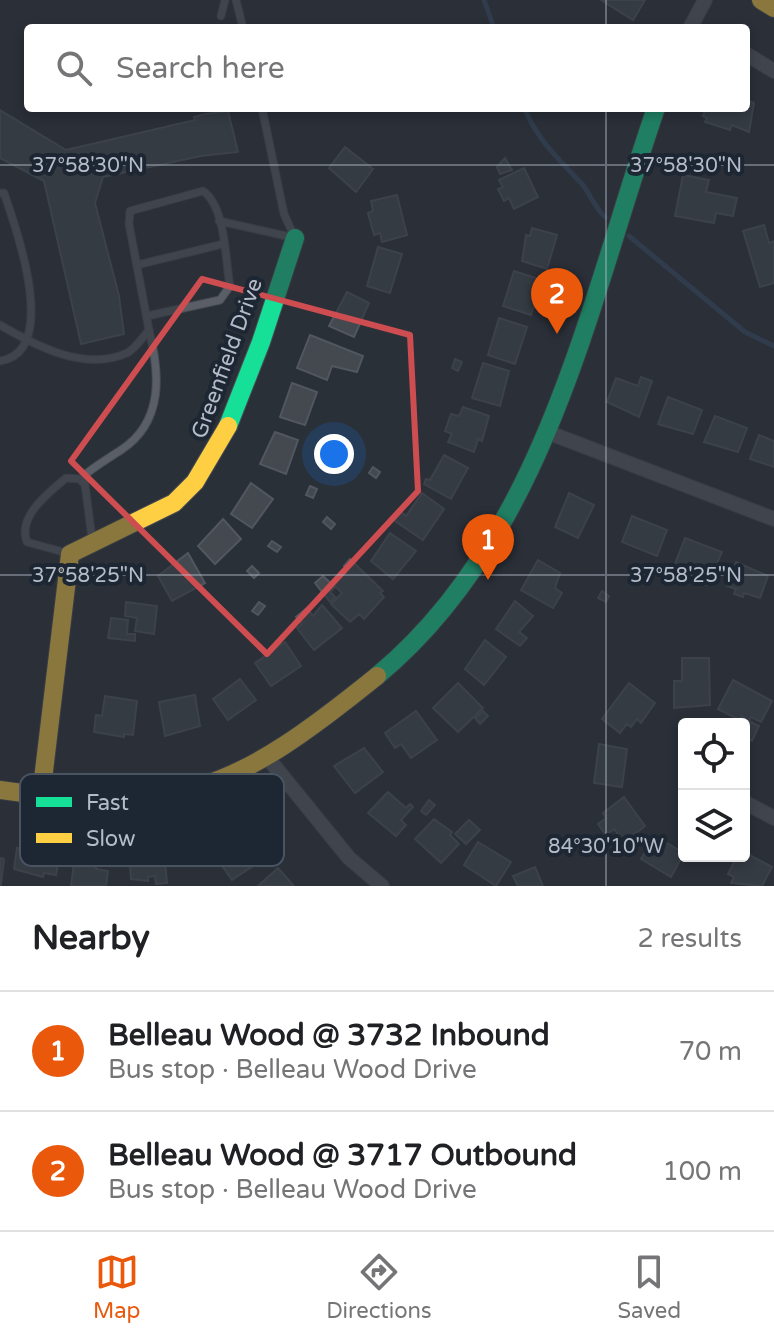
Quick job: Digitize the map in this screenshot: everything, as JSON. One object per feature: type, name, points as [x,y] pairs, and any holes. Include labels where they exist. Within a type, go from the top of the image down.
[{"type":"street","points":[[697,24],[705,0]]},
{"type":"street","points":[[761,0],[774,8]]},
{"type":"street","points":[[750,56],[774,71]]},
{"type":"street","points":[[234,774],[267,757],[394,662],[451,603],[494,542],[547,432],[655,112]]},
{"type":"street","name":"Greenfield Drive","points":[[70,554],[93,540],[118,533],[162,512],[197,482],[214,459],[295,238]]},
{"type":"street","points":[[547,432],[774,519]]},
{"type":"street","points":[[44,774],[70,554]]},
{"type":"street","points":[[267,757],[281,774]]},
{"type":"street","points":[[284,778],[349,858],[382,886]]},
{"type":"street","points":[[0,790],[20,793]]},
{"type":"street","points":[[750,805],[774,818]]},
{"type":"lane","points":[[221,16],[225,0]]},
{"type":"lane","points":[[236,0],[242,24]]},
{"type":"lane","points":[[263,112],[284,214],[295,238]]},
{"type":"lane","points":[[80,479],[94,465],[122,450],[147,420],[159,382],[128,217],[134,209],[203,191],[212,198],[219,221],[230,286],[220,300],[147,316]]},
{"type":"lane","points":[[0,193],[4,193],[14,220],[34,310],[28,341],[12,359],[0,361]]},
{"type":"lane","points":[[219,221],[295,238]]},
{"type":"lane","points":[[137,265],[223,244]]},
{"type":"lane","points":[[0,325],[28,341],[82,360],[128,353],[149,330]]},
{"type":"lane","points":[[70,554],[56,553],[27,542],[23,532],[26,521],[52,489],[66,478],[80,479],[85,485],[93,540]]},
{"type":"highlighted area","points":[[202,279],[410,335],[418,491],[267,654],[71,461]]},
{"type":"building","points":[[601,0],[645,0],[633,20]]},
{"type":"building","points":[[750,102],[754,103],[749,132],[732,125],[730,130],[705,122],[707,118],[703,116],[704,112],[750,112]]},
{"type":"building","points":[[0,110],[66,150],[195,120],[194,117],[205,114],[228,112],[238,152],[201,156],[103,177],[95,203],[119,296],[124,334],[81,344],[44,181],[0,158]]},
{"type":"building","points":[[345,147],[373,169],[356,192],[329,168]]},
{"type":"building","points":[[505,158],[512,170],[500,174],[497,167]]},
{"type":"building","points":[[524,168],[538,197],[514,209],[509,198],[504,201],[498,189],[503,187],[499,180]]},
{"type":"building","points":[[683,175],[709,180],[706,192],[737,198],[733,216],[716,213],[714,223],[675,216]]},
{"type":"building","points":[[397,195],[407,235],[382,242],[380,233],[374,235],[368,213],[373,211],[371,201]]},
{"type":"building","points":[[764,225],[769,243],[774,241],[774,283],[760,287],[743,231]]},
{"type":"building","points":[[532,228],[557,235],[547,269],[522,261],[526,235],[530,236]]},
{"type":"building","points":[[378,247],[402,254],[390,293],[367,286]]},
{"type":"building","points":[[514,271],[542,280],[531,315],[503,306]]},
{"type":"building","points":[[347,292],[369,303],[354,337],[329,326]]},
{"type":"building","points":[[499,318],[527,327],[515,364],[488,355]]},
{"type":"building","points":[[310,335],[363,356],[357,372],[332,366],[327,380],[297,368]]},
{"type":"building","points":[[455,359],[462,362],[458,371],[452,368]]},
{"type":"building","points":[[483,363],[509,371],[500,406],[472,398]]},
{"type":"building","points":[[641,377],[652,381],[639,417],[607,402],[616,378],[638,386]]},
{"type":"building","points":[[292,383],[317,392],[305,425],[280,417]]},
{"type":"building","points":[[668,397],[702,410],[693,434],[658,424]]},
{"type":"building","points":[[463,407],[489,416],[482,441],[478,439],[474,452],[448,442],[452,434],[445,431],[451,414],[459,416]]},
{"type":"building","points":[[715,416],[747,428],[738,452],[704,442]]},
{"type":"building","points":[[275,432],[298,440],[286,474],[260,464]]},
{"type":"building","points":[[759,435],[774,441],[774,467],[750,459]]},
{"type":"building","points":[[444,455],[468,468],[451,499],[424,484],[426,479],[430,480]]},
{"type":"building","points":[[373,467],[380,472],[376,478],[369,473]]},
{"type":"building","points":[[251,483],[273,499],[252,528],[231,514]]},
{"type":"building","points":[[310,486],[317,489],[313,498],[306,495]]},
{"type":"building","points":[[422,493],[444,509],[423,540],[392,519],[398,510],[406,516]]},
{"type":"building","points":[[569,493],[594,505],[578,538],[555,527]]},
{"type":"building","points":[[632,516],[667,530],[657,556],[622,542]]},
{"type":"building","points":[[327,517],[335,524],[331,529],[323,522]]},
{"type":"building","points":[[223,519],[241,539],[215,564],[198,546]]},
{"type":"building","points":[[390,533],[416,551],[393,579],[371,561]]},
{"type":"building","points":[[685,538],[722,552],[707,585],[693,580],[696,572],[687,568],[684,575],[678,572],[680,566],[675,564]]},
{"type":"building","points":[[272,541],[281,547],[277,552],[268,546]]},
{"type":"building","points":[[188,553],[205,583],[172,601],[158,576]]},
{"type":"building","points":[[350,559],[383,591],[380,593],[384,597],[364,619],[359,614],[350,622],[331,604],[342,593],[334,585],[348,570],[344,566]]},
{"type":"building","points":[[538,560],[560,573],[555,588],[562,593],[553,608],[521,590]]},
{"type":"building","points":[[736,562],[768,576],[760,598],[744,593],[743,597],[734,594],[736,589],[727,586]]},
{"type":"building","points":[[252,566],[259,573],[254,578],[247,571]]},
{"type":"building","points":[[323,576],[335,587],[330,592],[335,597],[330,602],[315,583]]},
{"type":"building","points":[[602,591],[609,596],[606,602],[598,598]]},
{"type":"building","points":[[515,601],[533,616],[519,632],[527,638],[520,646],[496,629]]},
{"type":"building","points":[[126,602],[157,606],[154,634],[135,631],[137,618],[125,616]]},
{"type":"building","points":[[259,602],[265,606],[258,615],[252,611]]},
{"type":"building","points":[[322,605],[342,628],[314,650],[297,628],[302,624],[296,617],[307,608],[313,616]]},
{"type":"building","points":[[111,618],[128,620],[127,634],[135,634],[135,641],[108,638]]},
{"type":"building","points":[[485,640],[506,657],[484,685],[465,669]]},
{"type":"building","points":[[285,642],[301,666],[271,686],[255,663]]},
{"type":"building","points":[[682,658],[709,658],[710,705],[674,708],[674,681],[682,681]]},
{"type":"building","points":[[240,679],[256,700],[228,720],[213,699]]},
{"type":"building","points":[[733,680],[772,701],[761,722],[751,717],[735,718],[718,709]]},
{"type":"building","points":[[458,683],[483,708],[458,732],[433,708]]},
{"type":"building","points":[[629,683],[655,703],[641,723],[637,719],[631,727],[627,724],[620,733],[602,719]]},
{"type":"building","points":[[195,695],[200,726],[165,736],[159,702]]},
{"type":"building","points":[[105,696],[137,701],[133,735],[124,734],[124,737],[94,732],[96,715],[102,716]]},
{"type":"building","points":[[416,711],[437,740],[411,758],[401,744],[395,748],[385,733]]},
{"type":"building","points":[[483,711],[488,716],[480,724],[475,718]]},
{"type":"building","points":[[750,722],[759,726],[750,740]]},
{"type":"building","points":[[599,744],[627,749],[622,787],[594,783]]},
{"type":"building","points":[[364,748],[383,772],[355,793],[334,766]]},
{"type":"building","points":[[388,792],[406,808],[410,804],[413,807],[401,820],[406,825],[396,836],[368,813]]},
{"type":"building","points":[[624,797],[645,826],[624,842],[614,829],[606,835],[598,824],[606,818],[603,813]]},
{"type":"building","points":[[429,800],[435,805],[426,815],[421,811]]},
{"type":"building","points":[[434,819],[452,832],[450,835],[459,844],[441,863],[415,839]]},
{"type":"building","points":[[469,820],[480,830],[466,844],[455,834]]},
{"type":"building","points":[[655,836],[678,849],[679,862],[671,877],[641,859]]},
{"type":"building","points":[[478,842],[511,862],[496,886],[464,865]]},
{"type":"building","points":[[17,848],[20,848],[20,866],[58,866],[56,875],[44,873],[43,877],[14,869]]},
{"type":"building","points":[[750,855],[772,867],[762,886],[731,883],[734,877],[728,874],[734,862],[750,862]]},
{"type":"building","points":[[0,858],[4,859],[1,885],[0,884]]},
{"type":"building","points":[[74,866],[96,866],[96,869],[108,871],[106,886],[71,886]]},
{"type":"building","points":[[130,866],[165,866],[167,883],[156,884],[155,876],[148,877],[148,881],[131,879]]},
{"type":"building","points":[[222,866],[253,866],[232,880]]},
{"type":"building","points":[[535,867],[543,886],[518,886],[513,876]]},
{"type":"building","points":[[278,868],[294,886],[258,886]]},
{"type":"waterway","points":[[484,0],[493,24]]},
{"type":"waterway","points":[[526,112],[543,141],[583,185],[605,217]]},
{"type":"waterway","points":[[629,236],[745,332],[774,346]]},
{"type":"traffic: fast","points":[[377,676],[434,620],[482,556],[521,487],[554,414],[582,338],[655,112]]},
{"type":"traffic: fast","points":[[228,426],[261,342],[295,238]]},
{"type":"traffic: slow","points":[[761,0],[774,8]]},
{"type":"traffic: slow","points":[[44,774],[70,554],[174,503],[195,482],[228,426]]},
{"type":"traffic: slow","points":[[232,774],[284,745],[377,676]]},
{"type":"traffic: slow","points":[[0,790],[20,792]]},
{"type":"place","name":"Belleau Wood @ 3717 Outbound","points":[[557,334]]},
{"type":"place","name":"Belleau Wood @ 3732 Inbound","points":[[488,580]]}]
